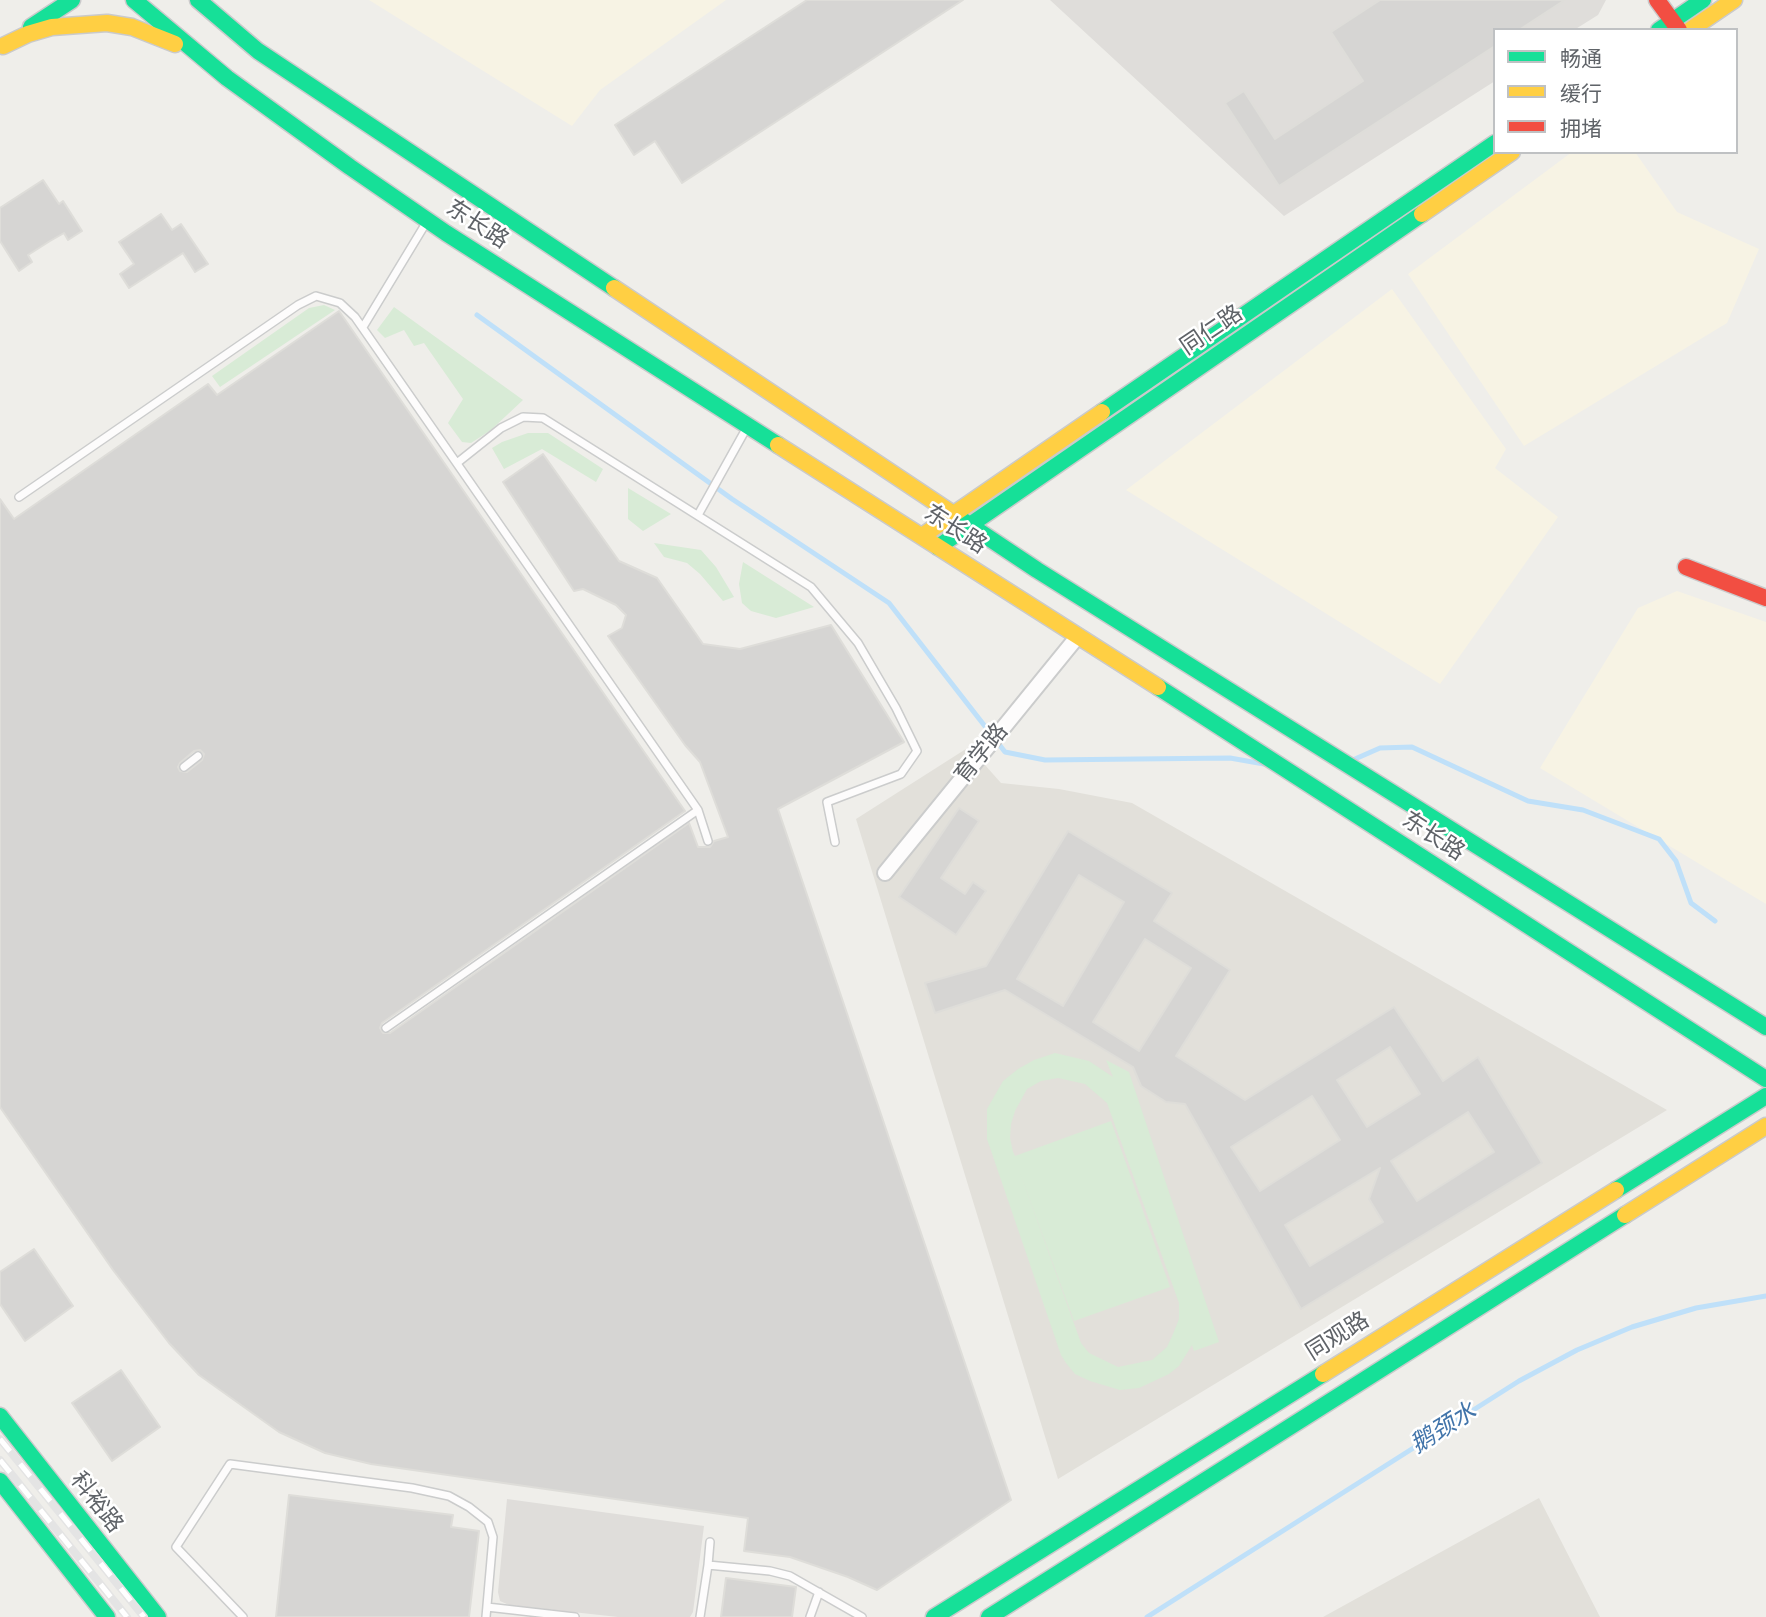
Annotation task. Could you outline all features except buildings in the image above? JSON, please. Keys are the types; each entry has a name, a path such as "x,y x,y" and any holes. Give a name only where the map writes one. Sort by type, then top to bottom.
{"main road":[{"path":"1,47 72,0"},
{"name":"东长路","path":"134,0 203,58 428,221 1766,1079"},
{"name":"东长路","path":"198,0 258,51 1049,578 1766,1027"},
{"path":"223,0 242,37"},
{"path":"1657,0 1670,27"},
{"path":"1670,27 1684,5 1703,0"},
{"path":"1684,5 1694,27 1734,0"},
{"path":"1,47 28,34 52,27 107,23 132,27 162,37 203,58"},
{"name":"同仁路","path":"922,536 1493,144"},
{"name":"同仁路","path":"938,547 1509,154"},
{"path":"1686,568 1766,598"},
{"name":"同观路","path":"934,1617 1766,1096"},
{"path":"989,1617 1766,1126"},
{"name":"科裕路","path":"0,1416 158,1617"},
{"path":"0,1481 107,1617"}],"street":[{"name":"育学路","path":"885,873 1078,636"}],"lane":[{"path":"363,327 428,221"},
{"path":"19,497 298,305 316,296 340,303 363,327 698,810 708,841"},
{"path":"457,463 501,428 523,417 543,418 811,587 858,643 896,708 917,751 901,774 827,802 835,842"},
{"path":"698,516 748,425"},
{"path":"184,767 198,756"},
{"path":"386,1028 698,810"},
{"path":"243,1617 176,1547 230,1464 412,1488 449,1496 469,1507 488,1522 493,1537 486,1617"},
{"path":"700,1617 710,1542"},
{"path":"708,1565 790,1576 862,1617"},
{"path":"810,1617 818,1592"},
{"path":"487,1607 575,1617"}],"shaded area":[{"path":"369,0 726,0 600,90 572,126"},
{"path":"1050,0 1606,0 1598,15 1577,28 1493,28 1493,82 1284,216"},
{"path":"1569,154 1636,154 1677,212 1759,249 1727,323 1524,446 1408,274"},
{"path":"1392,289 1506,449 1495,468 1558,517 1440,684 1126,490"},
{"path":"1677,591 1766,622 1766,904 1540,768 1638,608"},
{"path":"969,747 1001,783 1059,789 1132,803 1667,1110 1058,1479 856,819"},
{"path":"1539,1498 1600,1617 1323,1617"},
{"path":"507,1499 704,1526 693,1612 690,1617 618,1617 509,1605 500,1601 498,1592"}],"green space":[{"path":"324,305 335,310 220,387 212,376 309,308"},
{"path":"394,307 523,400 491,430 471,443 462,442 448,423 463,399 424,343 414,346 404,330 385,338 377,330"},
{"path":"528,433 548,433 603,469 596,482 542,449 504,469 492,448"},
{"path":"628,488 671,514 643,531 628,519"},
{"path":"654,543 701,550 716,567 734,597 723,601 687,563 664,557"},
{"path":"743,562 814,607 776,618 751,611 742,603 739,584"},
{"path":"1055,1053 1089,1061 1113,1077 1106,1060 1129,1072 1219,1342 1194,1351 1192,1345 1179,1366 1169,1374 1139,1388 1120,1390 1090,1381 1075,1374 1061,1355 987,1139 987,1109 1003,1081 1034,1060","holes":["1058,1078 1085,1084 1107,1103 1179,1303 1179,1319 1167,1347 1152,1360 1118,1367 1089,1353 1081,1343 1019,1170 1074,1321 1170,1287 1111,1121 1015,1156 1010,1138 1015,1111 1027,1089 1041,1081"]}],"waterway":[{"path":"477,315 732,499 889,603 1005,752 1045,760 1230,758 1264,764"},
{"path":"1355,759 1380,748 1412,747 1528,801 1583,810 1659,839 1676,861 1691,903 1715,921"},
{"name":"鹅颈水","path":"1147,1617 1519,1381 1577,1350 1632,1327 1696,1308 1766,1296"}],"railway":[{"path":"0,1439 144,1617"},
{"path":"0,1460 127,1617"}],"traffic: fast":[{"path":"31,27 72,0"},
{"path":"134,0 227,78 350,167 446,233 778,445"},
{"path":"198,0 258,51 614,288"},
{"path":"1662,28 1703,0"},
{"path":"1102,412 1493,144"},
{"path":"938,547 1422,214"},
{"path":"950,512 1037,570 1766,1027"},
{"path":"1158,687 1766,1079"},
{"path":"1616,1190 1766,1096"},
{"path":"989,1617 1625,1215"},
{"path":"934,1617 1323,1374"},
{"path":"0,1416 158,1617"},
{"path":"0,1481 107,1617"}],"traffic: slow":[{"path":"1693,28 1734,0"},
{"path":"3,46 28,34 52,27 107,23 132,27 175,44"},
{"path":"1422,214 1509,154"},
{"path":"614,288 950,512"},
{"path":"922,536 1102,412"},
{"path":"778,445 1158,687"},
{"path":"1625,1215 1766,1126"},
{"path":"1323,1374 1616,1190"}],"traffic: jam":[{"path":"1657,0 1678,28"},
{"path":"1686,567 1766,598"}]}
